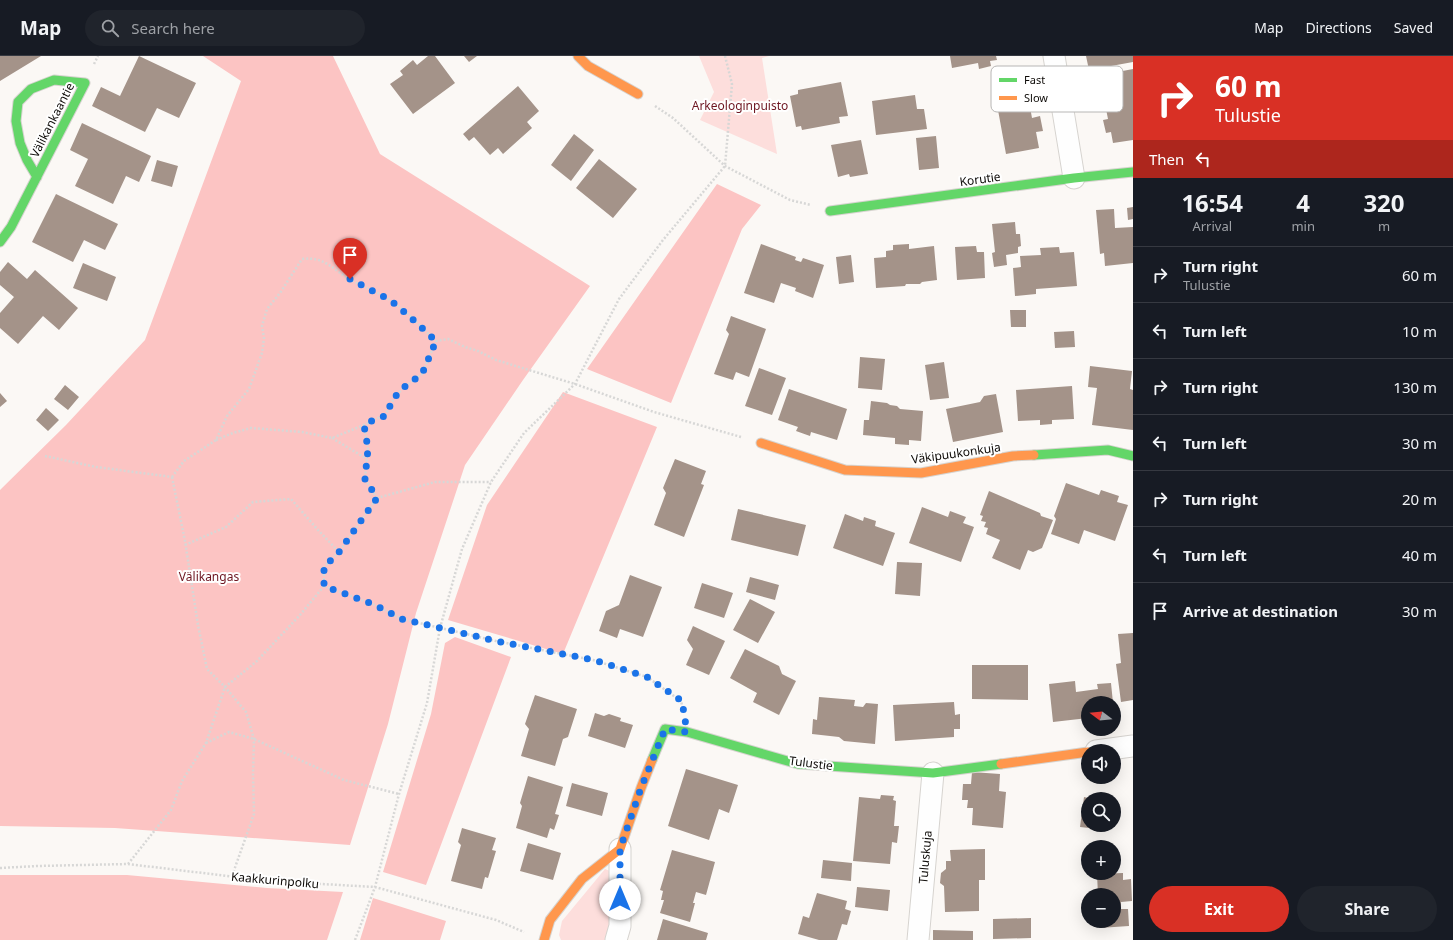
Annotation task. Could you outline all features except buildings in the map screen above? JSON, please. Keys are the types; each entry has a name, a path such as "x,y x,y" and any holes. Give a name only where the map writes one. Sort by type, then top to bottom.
{"street":[{"path":"578,56 588,66 638,94"},
{"path":"1054,56 1056,66"},
{"name":"Välikankaantie","path":"0,242 11,227 85,83 54,80 31,89 18,102 16,121 20,143 36,177"},
{"path":"1063,112 1074,178"},
{"name":"Korutie","path":"830,211 1074,178 1133,172"},
{"name":"Väkipuukonkuja","path":"761,443 845,470 921,473 1012,456 1108,450 1133,456"},
{"name":"Tulustie","path":"616,940 620,926 620,849 641,788 665,729 687,732 798,764 933,773 1081,753"},
{"path":"1121,748 1133,746"},
{"name":"Tuluskuja","path":"918,940 933,773"},
{"path":"543,940 550,920 582,879 620,849"}],"path":[{"path":"355,940 375,887 399,794 427,703 440,628 462,549 491,482 524,433 575,384 619,299 663,240 725,166 732,84 725,56"},
{"path":"638,94 673,118 725,166 790,200 830,211"},
{"path":"216,440 227,416 249,389 262,353 264,338 262,326 267,309 280,293 302,259 313,257 330,264 350,279 390,300 436,341"},
{"path":"436,341 448,339 496,360 575,384 654,412 761,443"},
{"path":"332,438 385,416 394,398 403,388 422,374 436,341"},
{"path":"364,425 368,449 365,479 377,498"},
{"path":"232,876 254,814 254,739 246,712 225,687 207,669 186,545 172,477 184,461 216,440 233,433 252,428 302,432 332,438 367,459"},
{"path":"45,456 96,467 172,477"},
{"path":"128,864 171,810 182,781 206,743 225,687 257,661 324,586 324,567 339,552 377,498 435,482 491,482"},
{"path":"186,545 226,527 253,502 291,500 339,552"},
{"path":"324,586 375,605 402,619 496,641 594,660 647,677 682,701 687,732"},
{"path":"206,743 229,732 254,739 344,780 399,794"},
{"name":"Kaakkurinpolku","path":"0,868 128,864 269,881 375,887 496,920 543,940"}],"green space":[{"name":"Välikangas","path":"203,56 333,56 380,154 590,286 465,465 416,613 388,724 350,845 115,828 0,826 0,490 66,425 145,340 241,81"},
{"name":"Arkeologinpuisto","path":"699,56 769,56 762,58 777,154 700,120 714,92"},
{"path":"717,184 761,205 742,229 671,403 587,369"},
{"path":"563,392 657,427 563,654 448,620 487,505"},
{"path":"455,637 511,657 426,885 383,872 431,714 445,643"},
{"path":"605,869 610,871 610,926 607,940 561,940 559,935 562,921"},
{"path":"0,875 127,875 267,888 343,892 327,940 0,940"},
{"path":"373,898 446,921 440,940 360,940"}],"traffic: fast":[{"path":"0,242 11,227 85,83 54,80 31,89 18,102 16,121 20,143 27,160 37,177"},
{"path":"830,211 1074,178 1133,172"},
{"path":"1034,455 1108,450 1133,456"},
{"path":"652,760 665,729 687,732 798,764 933,773 1001,764"}],"traffic: slow":[{"path":"578,56 588,66 638,94"},
{"path":"761,443 845,470 921,473 1013,456 1034,455"},
{"path":"1001,764 1081,753"},
{"path":"544,940 550,920 582,879 620,849 652,760"}],"route":[{"path":"350,279 390,300 436,341 429,354 422,374 403,388 394,398 385,416 364,425 368,449 365,479 377,498 339,552 324,567 324,586 342,594 375,605 402,619 496,641 594,660 647,677 682,701 687,732 665,729 641,788 620,849 620,899"}]}
